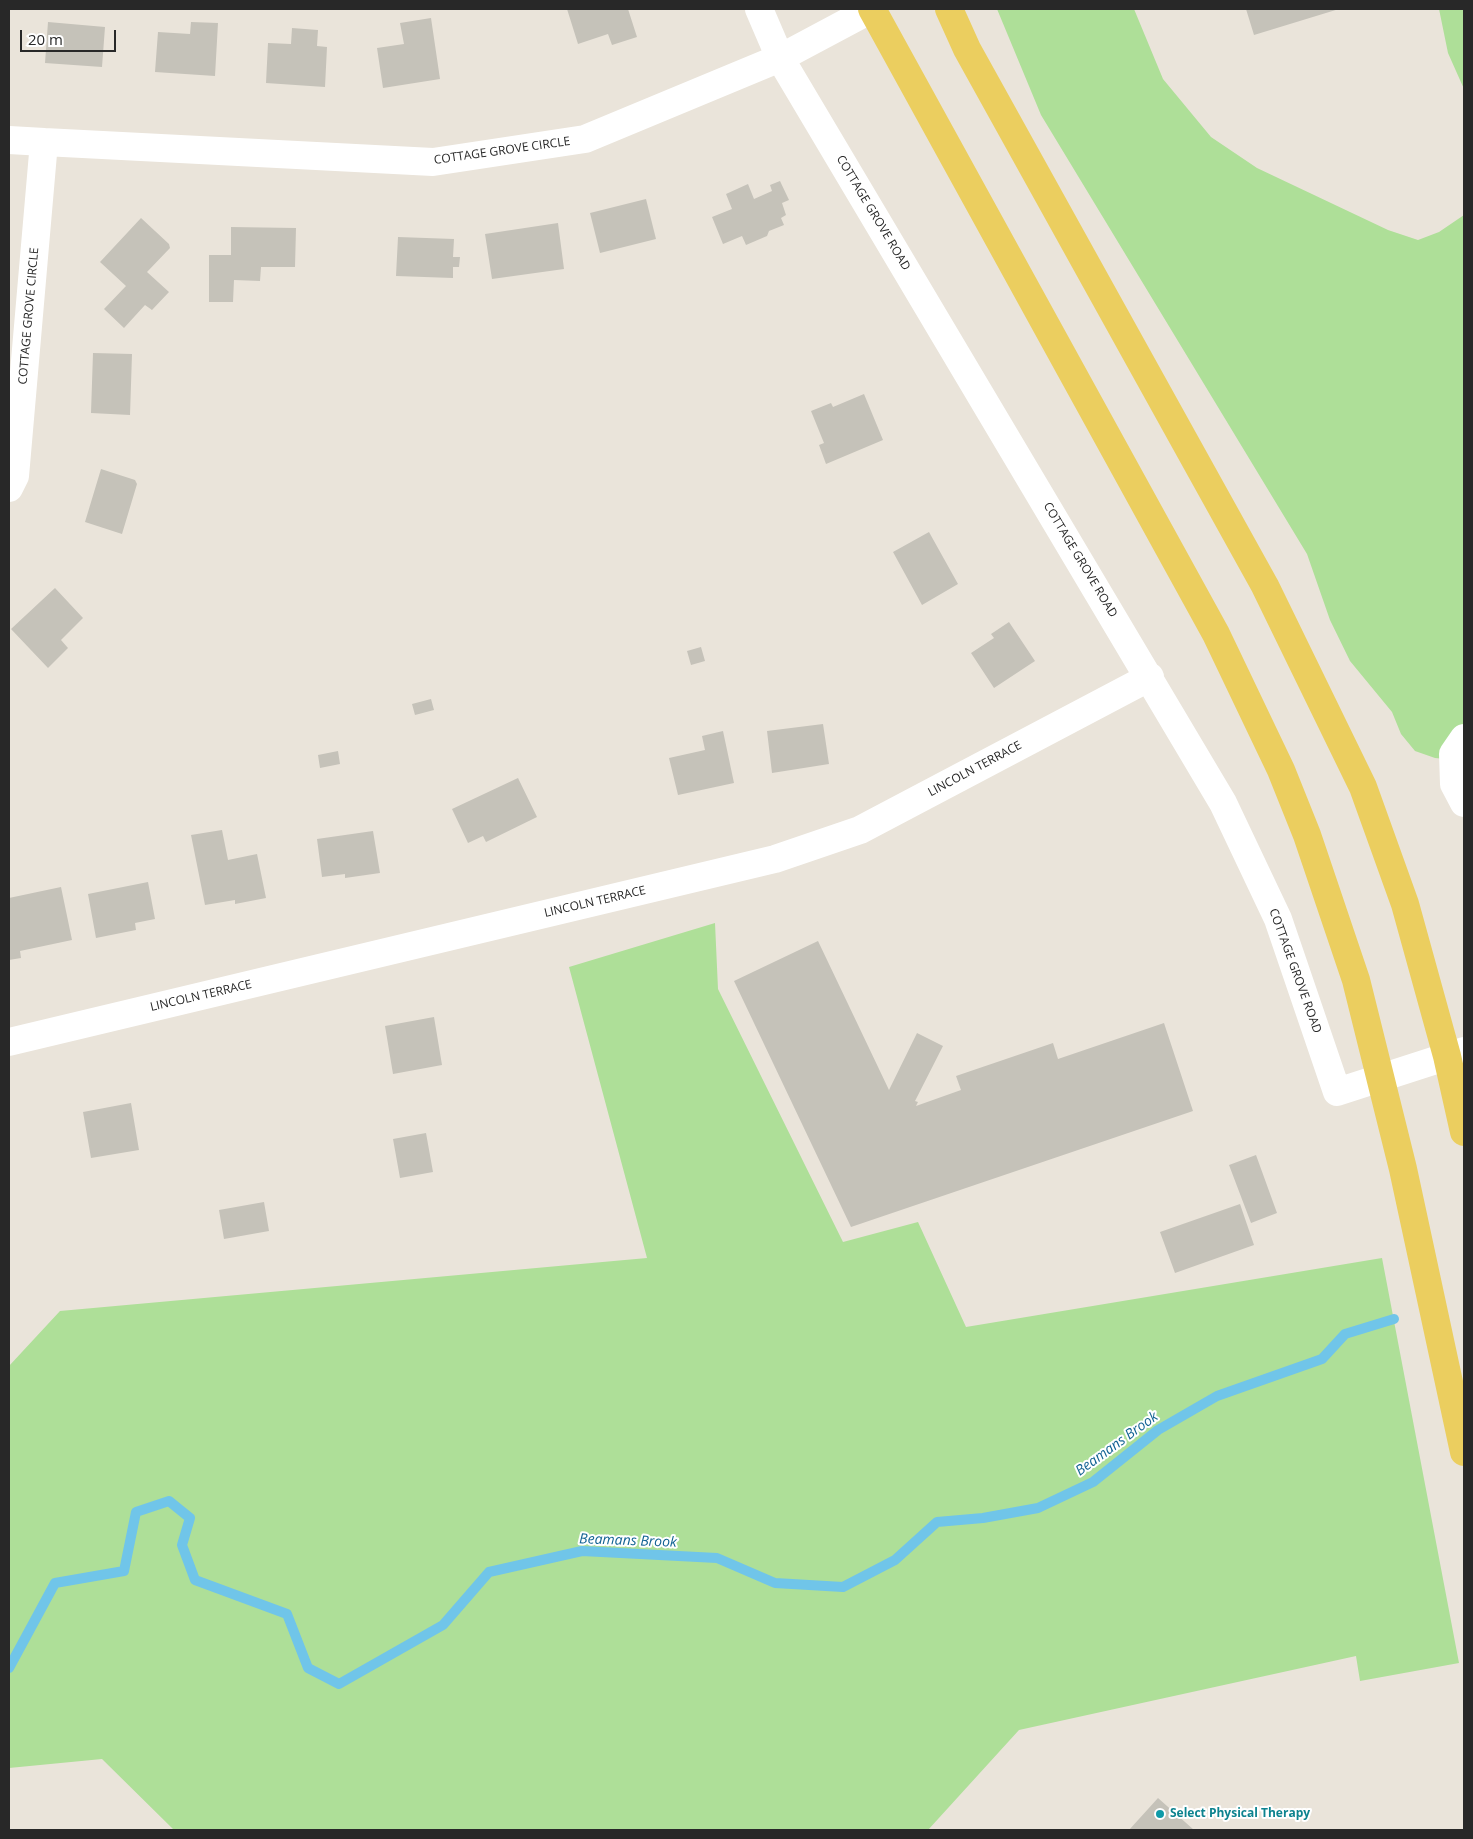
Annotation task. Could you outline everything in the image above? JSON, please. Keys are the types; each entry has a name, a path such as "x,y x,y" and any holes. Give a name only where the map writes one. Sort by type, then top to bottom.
{"main road":[{"path":"872,9 1216,634 1281,770 1307,835 1356,980 1381,1078 1464,1452"},
{"path":"949,9 968,49 1265,586 1363,787 1456,1054 1464,1132"}],"street":[{"name":"COTTAGE GROVE ROAD","path":"759,9 780,58 1224,803 1278,919 1337,1092 1456,1054"},
{"name":"COTTAGE GROVE CIRCLE","path":"9,140 433,162 585,139 780,58 872,9"},
{"name":"COTTAGE GROVE CIRCLE","path":"9,488 15,476 44,142"},
{"name":"LINCOLN TERRACE","path":"9,1042 775,859 860,830 1150,676"},
{"path":"1464,738 1453,754 1454,784 1464,803"}],"green space":[{"path":"997,9 1134,9 1163,79 1211,137 1257,168 1388,230 1418,240 1439,232 1464,215 1464,754 1457,760 1435,758 1415,751 1401,734 1392,712 1350,661 1330,620 1307,554 1041,115"},
{"path":"1439,9 1464,9 1464,89 1448,53"},
{"path":"715,923 718,989 843,1242 918,1222 966,1327 1382,1258 1459,1663 1360,1681 1356,1656 1019,1730 928,1830 174,1830 102,1759 9,1768 9,1366 60,1311 647,1258 569,967"}],"building":[{"path":"567,9 628,9 637,37 612,45 608,34 578,44"},
{"path":"1246,9 1339,9 1254,35"},
{"path":"431,18 440,79 383,88 377,48 404,44 400,23"},
{"path":"48,22 105,27 102,67 45,63"},
{"path":"191,22 218,23 215,76 155,72 158,32 190,34"},
{"path":"292,28 318,30 317,46 327,47 325,87 266,83 268,43 291,44"},
{"path":"780,181 789,200 782,203 786,215 781,218 784,225 769,231 767,236 746,245 742,236 723,244 712,217 732,209 726,194 748,184 754,199 772,191 770,185"},
{"path":"646,199 656,239 600,253 590,213"},
{"path":"141,218 169,244 170,248 147,272 169,292 152,310 145,305 124,328 104,309 126,286 100,262"},
{"path":"558,223 564,269 492,279 485,234"},
{"path":"231,227 296,228 295,267 261,267 260,281 234,280 233,302 209,302 209,255 231,255"},
{"path":"398,237 454,239 453,257 460,257 459,267 453,267 453,278 396,276"},
{"path":"93,353 132,354 130,415 91,413"},
{"path":"864,394 883,440 826,464 819,445 824,443 811,411 831,403 833,407"},
{"path":"101,469 135,480 137,484 122,534 85,522"},
{"path":"929,532 958,584 922,605 893,552"},
{"path":"55,588 83,618 61,640 68,648 48,668 11,629"},
{"path":"1009,622 1035,661 994,688 971,653 994,638 991,634"},
{"path":"701,647 705,661 691,665 687,651"},
{"path":"431,699 434,710 415,715 412,704"},
{"path":"823,724 829,764 772,773 767,731"},
{"path":"723,731 734,783 678,795 669,758 705,750 702,736"},
{"path":"338,751 340,764 320,768 318,755"},
{"path":"518,778 537,817 486,842 483,836 468,843 452,809"},
{"path":"222,830 228,860 257,854 266,898 235,904 235,900 205,905 191,835"},
{"path":"373,831 380,873 345,878 345,874 322,877 317,839"},
{"path":"148,882 155,919 135,923 136,930 96,938 88,894"},
{"path":"61,887 72,940 20,951 21,958 9,960 9,898"},
{"path":"818,941 889,1090 917,1033 943,1046 915,1101 918,1102 916,1106 961,1090 956,1076 1053,1043 1058,1059 1164,1023 1193,1111 851,1227 734,981"},
{"path":"434,1017 442,1065 393,1074 385,1026"},
{"path":"131,1103 139,1150 91,1158 83,1112"},
{"path":"426,1133 433,1172 400,1178 393,1139"},
{"path":"1256,1155 1277,1213 1251,1223 1229,1165"},
{"path":"264,1202 269,1231 224,1239 219,1210"},
{"path":"1240,1204 1254,1245 1175,1273 1160,1232"},
{"name":"Select Physical Therapy","path":"1158,1798 1194,1830 1129,1830"}],"waterway":[{"name":"Beamans Brook","path":"9,1668 55,1583 124,1571 136,1512 169,1501 190,1518 182,1545 195,1580 287,1614 308,1668 339,1684 443,1625 489,1572 582,1551 717,1558 775,1583 843,1587 895,1560 937,1522 983,1518 1038,1508 1093,1482 1158,1430 1217,1396 1322,1359 1345,1334 1394,1319"}],"place":[{"name":"Select Physical Therapy","path":"1160,1814"}]}
